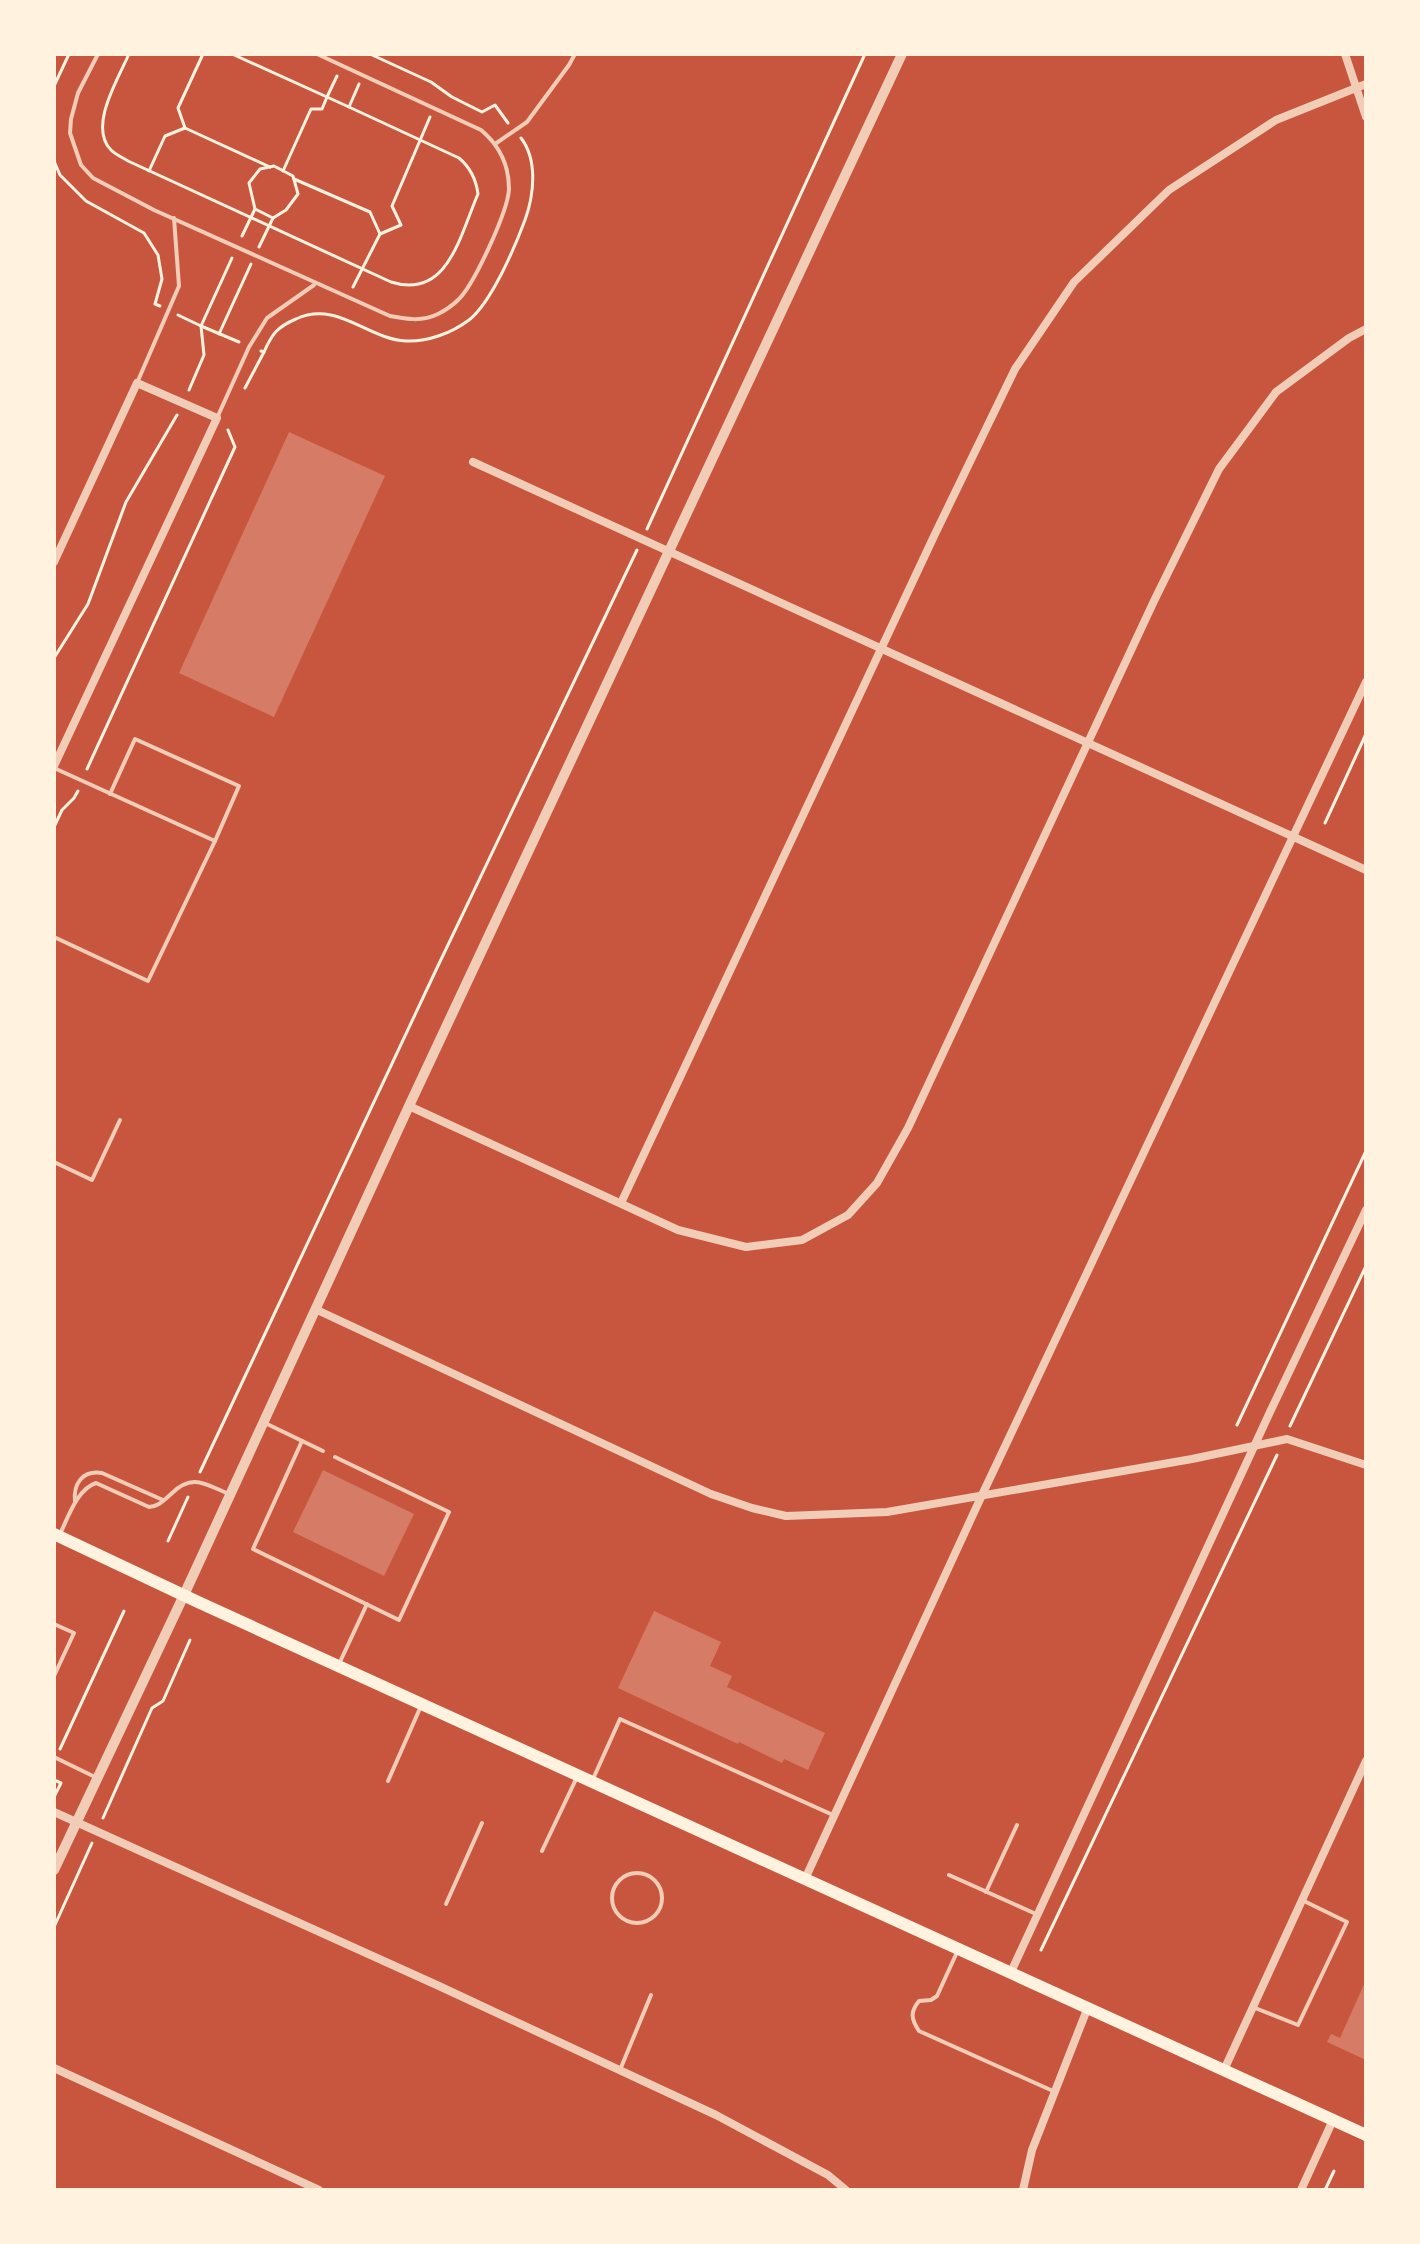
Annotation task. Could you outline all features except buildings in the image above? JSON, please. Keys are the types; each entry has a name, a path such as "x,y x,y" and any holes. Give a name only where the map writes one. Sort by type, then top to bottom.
{"main road":[{"path":"56,1535 1366,2135"}],"street":[{"path":"54,1870 902,54"},
{"path":"1345,54 1366,117"},
{"path":"621,1203 1015,369 1074,282 1169,190 1276,120 1366,84"},
{"path":"409,1106 678,1230 746,1247 802,1240 848,1215 877,1183 908,1128 1087,743 1219,469 1276,392 1366,329"},
{"path":"54,562 137,383 217,418 54,767"},
{"path":"473,462 1366,870"},
{"path":"805,1879 982,1495 1366,682"},
{"path":"1011,1972 1366,1210"},
{"path":"315,1309 711,1494 786,1516 887,1512 1284,1440 1366,1465"},
{"path":"1224,2070 1366,1761"},
{"path":"54,1812 730,2122 828,2175 846,2190"},
{"path":"1023,2190 1032,2150 1088,2007"},
{"path":"54,2068 319,2190"},
{"path":"1301,2190 1333,2120"}],"lane":[{"path":"98,54 78,93 70,133 81,165 93,178 390,316 419,320 438,314 458,300 472,281 500,221 509,187 505,163 495,144 481,130 317,54"},
{"path":"495,144 527,122 575,54"},
{"path":"137,383 179,286 174,218"},
{"path":"217,418 249,347 267,318 316,284"},
{"path":"54,937 148,981 239,786 135,739 110,794"},
{"path":"54,767 215,841"},
{"path":"54,1162 92,1180 120,1120"},
{"path":"263,1422 323,1451"},
{"path":"302,1441 253,1549 399,1620 449,1512 335,1457"},
{"path":"75,1504 76,1487 82,1477 92,1471 164,1500"},
{"path":"56,1535 88,1485 96,1483 149,1507 158,1506 181,1483 196,1481 230,1495"},
{"path":"338,1666 367,1604"},
{"path":"54,1624 74,1633 54,1676"},
{"path":"388,1781 422,1704"},
{"path":"592,1782 620,1719 834,1816"},
{"path":"55,1758 98,1778"},
{"path":"542,1851 578,1775"},
{"path":"446,1904 482,1823"},
{"path":"986,1892 1017,1825"},
{"path":"633,1873 642,1873 661,1888 662,1904 653,1918 646,1922 637,1923 622,1918 616,1912 612,1896 619,1881 633,1873"},
{"path":"949,1875 1038,1915"},
{"path":"1253,2007 1298,2025 1347,1922 1302,1900"},
{"path":"959,1948 937,1996 919,2001 912,2013 912,2021 919,2031 1055,2092"},
{"path":"620,2070 651,1995"}],"path":[{"path":"54,86 69,54"},
{"path":"129,54 103,114 102,126 109,148 128,161 391,282 407,287 423,285 444,269 478,194 468,165 421,140 232,54"},
{"path":"203,54 178,108 185,128 270,167"},
{"path":"245,389 271,335 301,316 339,316 380,335 404,341 434,337 454,329 469,320 488,298 522,227 532,198 533,180 527,146 495,105 482,112 431,82 372,54 349,107"},
{"path":"168,1541 642,539 865,54"},
{"path":"283,171 311,109 322,109 337,75 359,84"},
{"path":"348,298 380,234 401,225 392,206 442,90"},
{"path":"149,171 165,136 185,128"},
{"path":"294,179 370,212 380,234"},
{"path":"255,209 273,218"},
{"path":"201,326 264,352"},
{"path":"54,827 62,810 74,798 235,447 225,426"},
{"path":"1325,823 1366,734"},
{"path":"1237,1425 1366,1151"},
{"path":"1041,1950 1366,1266"},
{"path":"55,1758 124,1611"},
{"path":"54,1927 152,1708 163,1701 190,1640"},
{"path":"54,1780 61,1783 54,1797"},
{"path":"1325,2190 1334,2171"}]}
